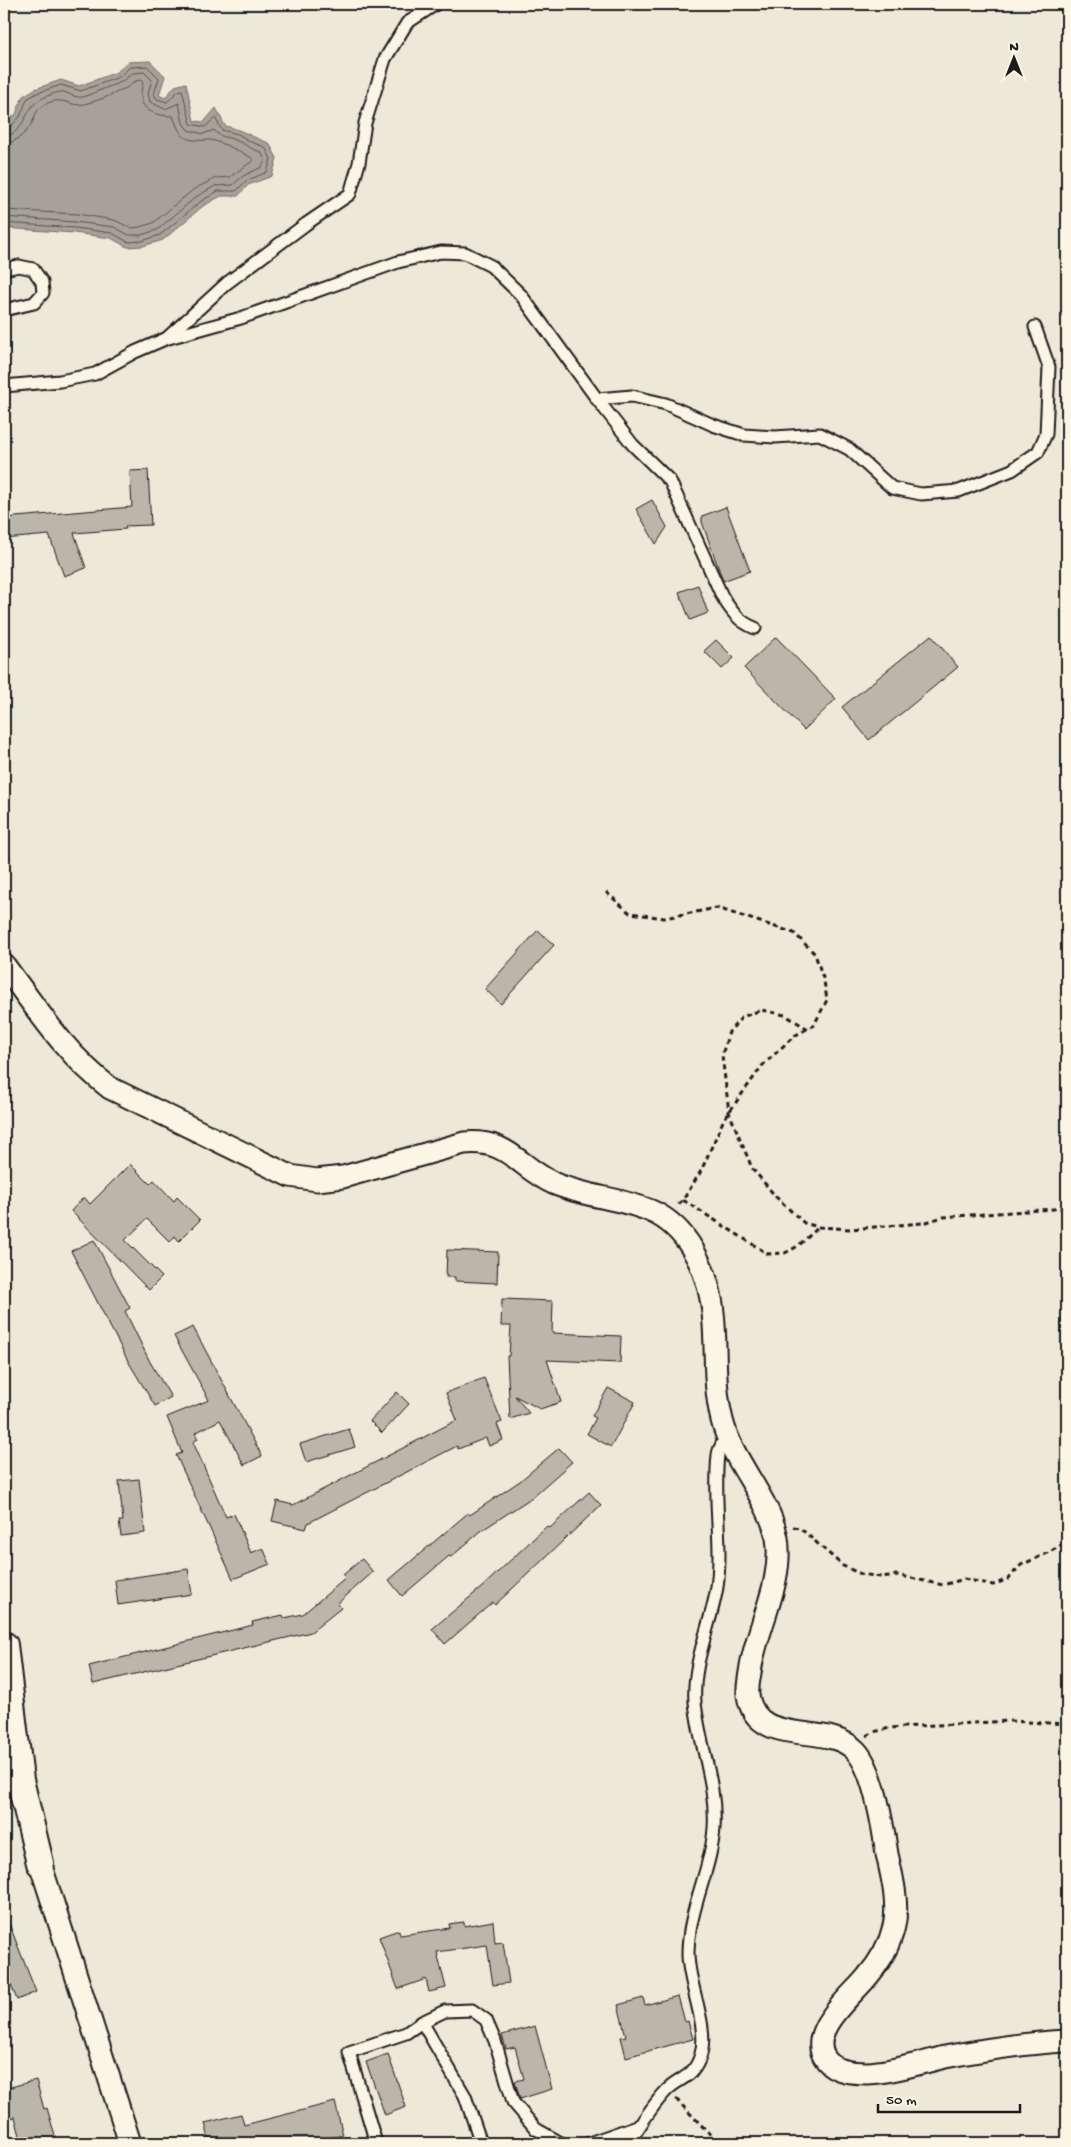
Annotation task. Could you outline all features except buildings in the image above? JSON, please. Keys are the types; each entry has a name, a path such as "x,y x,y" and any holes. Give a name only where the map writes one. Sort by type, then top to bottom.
{"street":[{"path":"4,965 64,1046 92,1074 110,1088 290,1176 317,1180 342,1177 464,1143 480,1142 499,1146 554,1184 649,1210 663,1217 686,1239 702,1265 710,1288 714,1318 717,1389 721,1418 726,1435 730,1446 766,1508 777,1538 776,1570 771,1595 754,1648 748,1695 754,1711 763,1721 778,1730 824,1735 840,1740 854,1748 867,1765 887,1853 895,1902 895,1924 885,1950 869,1975 822,2030 820,2040 821,2052 828,2063 840,2071 871,2073 1019,2043 1067,2041"},
{"path":"4,1645 20,1780 40,1863 130,2143"}],"lane":[{"path":"165,340 227,283 350,194 359,163 365,123 384,59 407,22 436,4"},
{"path":"4,386 60,381 95,374 135,352 165,340 242,318 398,262 441,252 465,253 491,266 521,295 633,445 670,482 722,596 732,613 747,625 755,628"},
{"path":"4,269 19,266 33,269 42,282 43,293 34,303 4,310"},
{"path":"597,399 632,396 666,404 713,425 744,435 776,437 820,434 849,449 892,488 922,494 958,491 1012,470 1038,452 1046,434 1050,367 1035,327"},
{"path":"629,2143 640,2124 667,2089 690,2076 701,2054 702,2035 699,2012 688,1955 690,1930 698,1893 709,1859 714,1829 714,1815 711,1786 699,1732 695,1700 698,1668 717,1589 719,1565 718,1454 726,1435"},
{"path":"376,2143 349,2052 406,2033 422,2022 445,2011 472,2010 486,2020 495,2041 513,2102 536,2129 561,2143"},
{"path":"422,2022 465,2096 480,2143"},
{"path":"589,2143 640,2124"}],"path":[{"path":"606,892 630,914 664,918 717,908 794,933 816,954 824,981 827,1000 814,1025 794,1036 762,1066 724,1118 701,1171 683,1200 663,1217"},
{"path":"808,1028 785,1015 761,1010 742,1017 729,1032 722,1055 729,1112 752,1168 776,1196 804,1222 819,1227 850,1229 924,1224 943,1218 1067,1208"},
{"path":"683,1200 768,1254 785,1253 798,1246 819,1227"},
{"path":"770,1522 800,1528 843,1566 861,1574 897,1575 943,1585 964,1579 993,1585 1008,1579 1021,1565 1067,1542"},
{"path":"854,1748 873,1732 890,1728 1009,1721 1067,1724"},
{"path":"667,2089 708,2132 723,2143"}],"water":[{"path":"150,61 165,76 159,95 165,98 175,86 186,83 194,121 204,122 216,108 225,126 269,143 277,158 272,176 248,185 238,196 221,196 203,206 163,240 143,246 127,247 111,238 74,233 4,228 4,130 7,121 16,114 23,96 35,89 61,80 79,86 117,72 128,62"}]}
